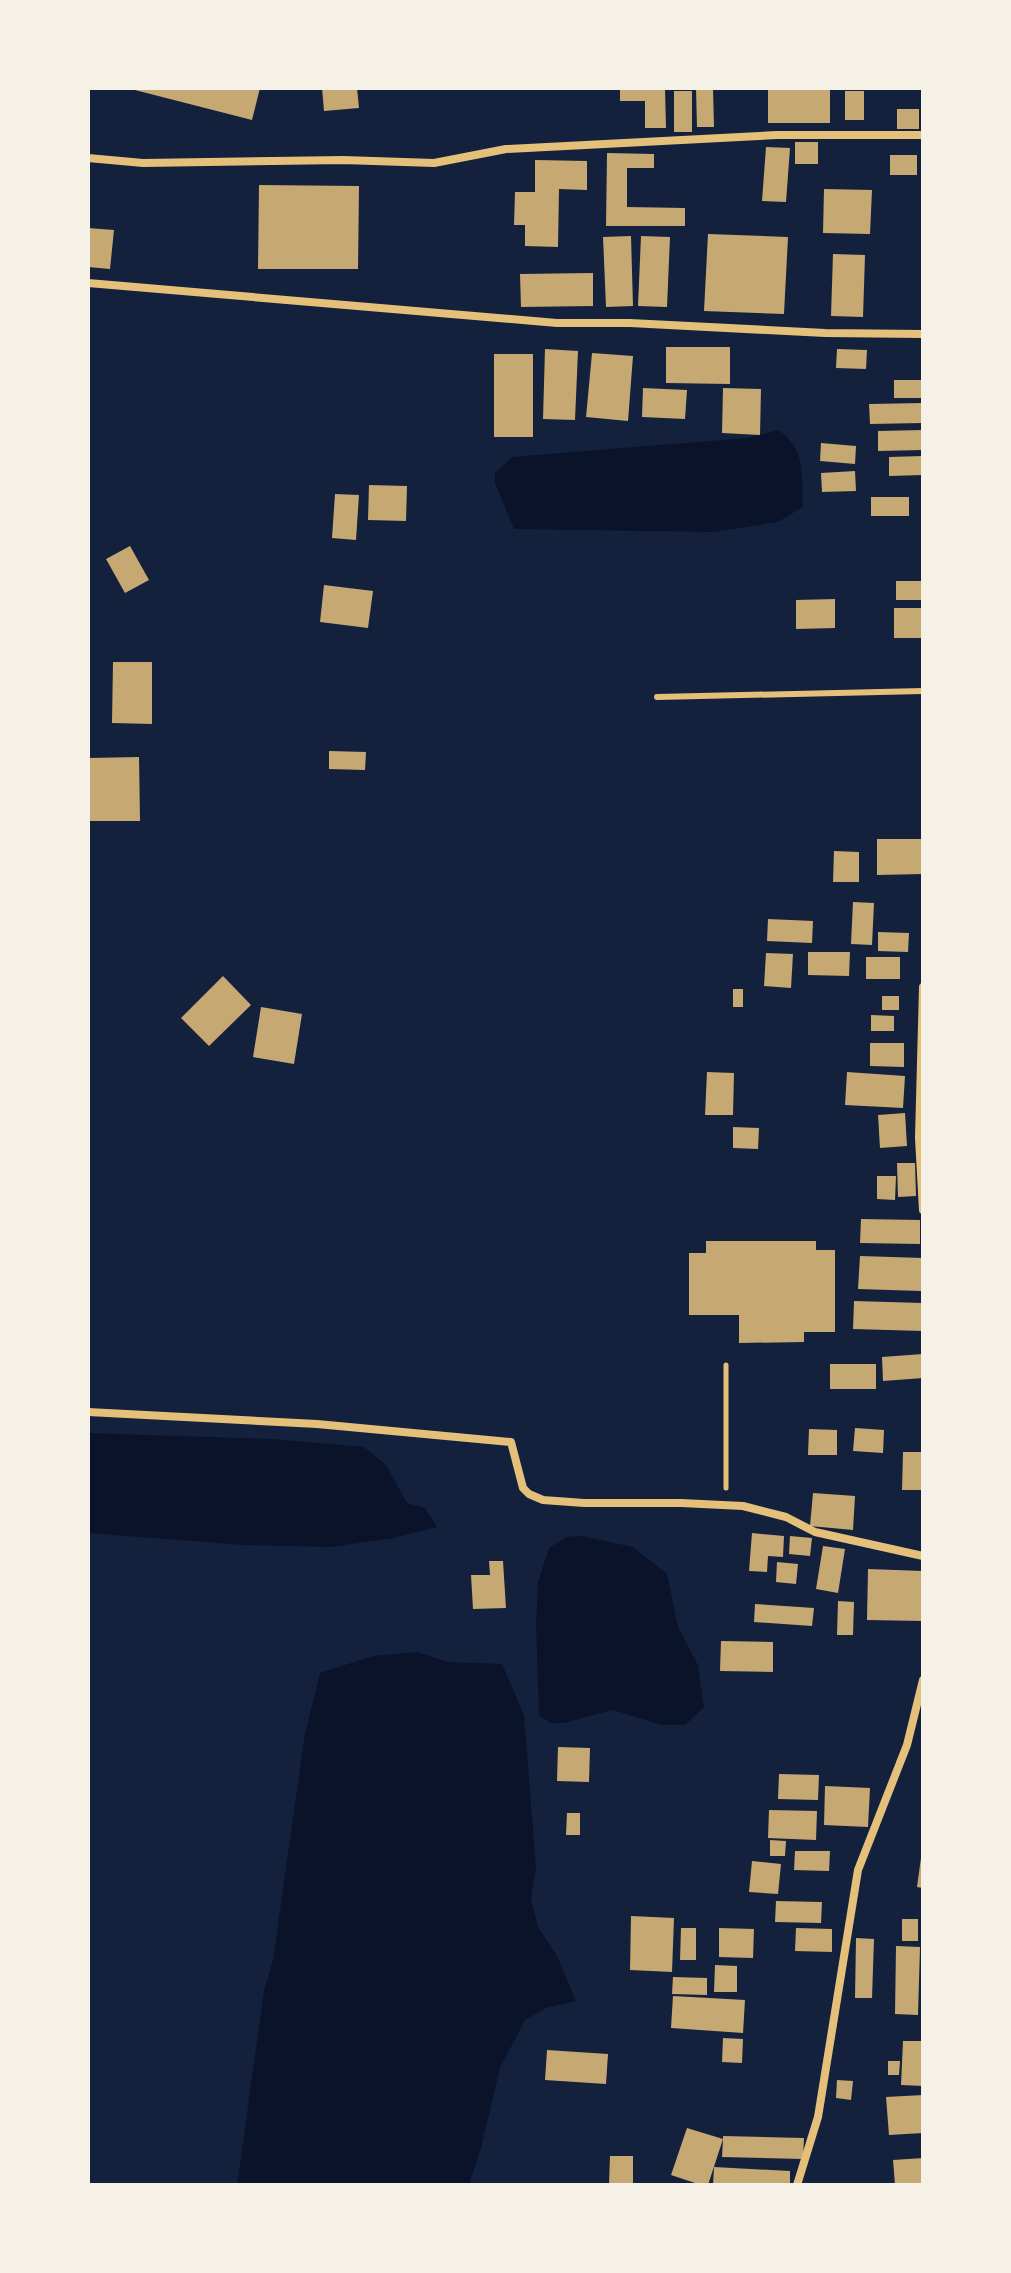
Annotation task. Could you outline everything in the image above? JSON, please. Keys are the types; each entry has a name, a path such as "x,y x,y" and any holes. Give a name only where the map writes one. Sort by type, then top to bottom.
{"street":[{"path":"88,158 143,163 343,160 434,163 506,149 777,135 923,135"},
{"path":"88,283 557,323 923,334"},
{"path":"923,987 923,1210"},
{"path":"88,1412 317,1424 511,1442 523,1488 543,1500 743,1506 786,1517 815,1532 923,1556"},
{"path":"797,2185 818,2117 858,1870 907,1745 923,1680"}],"lane":[{"path":"657,697 923,691"}],"path":[{"path":"725,1505 726,1365"}],"water":[{"path":"779,430 794,446 801,464 803,507 778,522 714,532 514,529 495,483 495,473 512,457 747,438"},
{"path":"88,1433 273,1439 364,1447 386,1465 407,1503 425,1508 437,1527 393,1538 331,1547 244,1545 88,1533"},
{"path":"582,1536 633,1547 667,1574 678,1627 698,1665 704,1707 685,1725 661,1725 613,1710 564,1723 550,1723 539,1715 538,1582 549,1548 566,1537"},
{"path":"417,1652 448,1662 502,1664 524,1715 536,1868 531,1899 538,1927 557,1956 576,2001 546,2008 525,2020 500,2068 469,2185 237,2185 305,1733 320,1673 373,1656"}],"building":[{"path":"127,88 260,88 252,120"},
{"path":"322,88 357,88 359,108 324,111"},
{"path":"620,88 665,88 666,128 645,128 645,101 620,101"},
{"path":"696,88 713,88 714,127 697,127"},
{"path":"768,88 830,88 830,123 768,123"},
{"path":"674,91 692,91 692,132 674,132"},
{"path":"845,91 864,91 864,120 845,120"},
{"path":"897,109 919,109 919,129 897,129"},
{"path":"795,142 818,142 818,164 795,164"},
{"path":"766,147 790,148 786,202 762,201"},
{"path":"607,153 654,154 654,168 627,168 627,207 685,208 685,226 606,226"},
{"path":"890,155 917,155 917,175 890,175"},
{"path":"535,160 587,161 587,190 559,189 558,247 525,246 525,225 514,225 515,192 535,192"},
{"path":"259,185 359,186 358,269 258,269"},
{"path":"824,189 872,190 870,234 823,233"},
{"path":"88,228 114,230 110,269 88,267"},
{"path":"708,234 788,237 784,314 704,311"},
{"path":"631,236 633,306 606,307 603,237"},
{"path":"641,236 670,237 667,307 638,306"},
{"path":"833,254 865,255 863,317 831,316"},
{"path":"593,273 593,306 521,307 520,274"},
{"path":"666,347 730,347 730,384 666,383"},
{"path":"545,349 578,351 575,420 543,419"},
{"path":"837,349 867,350 866,369 836,368"},
{"path":"592,353 633,356 628,421 586,417"},
{"path":"494,354 533,354 533,437 494,437"},
{"path":"894,380 923,380 923,398 894,398"},
{"path":"643,388 687,390 685,419 642,417"},
{"path":"723,388 761,389 760,435 722,433"},
{"path":"923,403 923,423 870,424 869,404"},
{"path":"923,430 923,450 878,451 878,431"},
{"path":"821,443 856,446 855,464 820,461"},
{"path":"923,456 923,475 889,476 889,457"},
{"path":"855,471 856,491 822,492 821,473"},
{"path":"369,485 407,486 406,521 368,520"},
{"path":"335,494 359,495 356,540 332,538"},
{"path":"871,497 909,497 909,516 871,516"},
{"path":"130,546 149,580 125,593 106,559"},
{"path":"896,581 923,581 923,600 896,600"},
{"path":"324,585 373,591 368,628 320,622"},
{"path":"835,599 835,628 796,629 796,600"},
{"path":"894,608 923,608 923,638 894,638"},
{"path":"113,662 152,662 152,724 112,723"},
{"path":"329,751 366,752 365,770 329,769"},
{"path":"139,757 140,821 88,821 88,758"},
{"path":"877,839 923,839 923,874 877,875"},
{"path":"834,851 859,852 859,882 833,882"},
{"path":"853,902 874,903 872,945 851,944"},
{"path":"768,919 813,921 812,943 767,941"},
{"path":"878,932 909,933 908,952 878,951"},
{"path":"808,952 850,952 849,976 808,975"},
{"path":"766,953 793,954 791,988 764,986"},
{"path":"866,957 900,957 900,979 866,979"},
{"path":"223,976 251,1005 209,1046 181,1018"},
{"path":"733,989 743,989 743,1007 733,1007"},
{"path":"882,996 899,996 899,1010 882,1010"},
{"path":"261,1007 302,1014 294,1064 253,1057"},
{"path":"871,1015 894,1016 894,1031 871,1031"},
{"path":"870,1043 904,1043 904,1067 870,1066"},
{"path":"707,1072 734,1073 733,1115 705,1115"},
{"path":"847,1072 905,1076 903,1108 845,1105"},
{"path":"905,1113 907,1146 880,1148 878,1115"},
{"path":"733,1127 759,1128 758,1149 733,1148"},
{"path":"897,1163 915,1163 916,1196 898,1197"},
{"path":"877,1176 896,1176 895,1200 877,1199"},
{"path":"861,1219 920,1220 920,1244 860,1243"},
{"path":"706,1241 816,1241 816,1250 835,1250 835,1332 804,1332 804,1342 739,1343 739,1315 689,1315 689,1253 706,1253"},
{"path":"860,1256 923,1258 921,1291 858,1289"},
{"path":"854,1301 923,1303 923,1331 853,1329"},
{"path":"923,1354 923,1378 883,1381 882,1357"},
{"path":"830,1364 876,1364 876,1389 830,1389"},
{"path":"855,1428 884,1430 883,1453 853,1451"},
{"path":"809,1429 837,1430 837,1455 808,1455"},
{"path":"903,1452 923,1452 923,1490 902,1490"},
{"path":"813,1493 855,1496 853,1530 810,1526"},
{"path":"752,1533 784,1536 783,1557 768,1556 767,1572 749,1571"},
{"path":"790,1536 812,1538 810,1556 789,1554"},
{"path":"823,1546 845,1549 838,1593 816,1589"},
{"path":"489,1561 503,1561 506,1608 473,1609 471,1575 490,1575"},
{"path":"777,1562 798,1564 796,1584 776,1582"},
{"path":"868,1569 923,1571 923,1621 867,1620"},
{"path":"838,1601 854,1602 853,1635 837,1635"},
{"path":"755,1604 814,1608 812,1626 754,1622"},
{"path":"721,1641 773,1642 773,1672 720,1671"},
{"path":"558,1747 590,1748 589,1782 557,1781"},
{"path":"779,1774 819,1775 818,1800 778,1799"},
{"path":"825,1786 870,1788 868,1827 824,1825"},
{"path":"769,1810 817,1811 816,1840 768,1838"},
{"path":"567,1813 580,1813 580,1835 566,1835"},
{"path":"770,1840 786,1841 785,1856 770,1856"},
{"path":"795,1851 830,1851 829,1871 794,1870"},
{"path":"923,1858 923,1888 917,1887"},
{"path":"752,1861 781,1864 778,1894 749,1892"},
{"path":"776,1901 822,1902 821,1923 775,1922"},
{"path":"631,1916 674,1918 672,1972 630,1970"},
{"path":"902,1919 918,1919 918,1941 902,1941"},
{"path":"681,1928 696,1928 696,1960 680,1960"},
{"path":"719,1928 754,1929 753,1958 719,1957"},
{"path":"796,1928 832,1929 832,1952 795,1951"},
{"path":"856,1938 874,1939 872,1998 855,1998"},
{"path":"896,1946 920,1947 918,2015 895,2014"},
{"path":"715,1965 737,1966 737,1992 714,1992"},
{"path":"673,1977 707,1978 707,1995 672,1994"},
{"path":"673,1996 745,2000 743,2033 671,2028"},
{"path":"723,2038 743,2039 742,2063 722,2062"},
{"path":"903,2041 923,2041 923,2086 901,2085"},
{"path":"547,2050 608,2054 606,2084 545,2080"},
{"path":"888,2061 900,2061 899,2075 888,2075"},
{"path":"837,2080 853,2081 851,2100 836,2098"},
{"path":"923,2095 923,2133 889,2135 886,2097"},
{"path":"687,2128 723,2139 708,2185 671,2175"},
{"path":"723,2136 804,2138 803,2159 722,2157"},
{"path":"610,2156 633,2156 633,2185 609,2185"},
{"path":"923,2158 923,2185 895,2185 893,2160"},
{"path":"714,2167 790,2171 790,2185 713,2185"}]}
